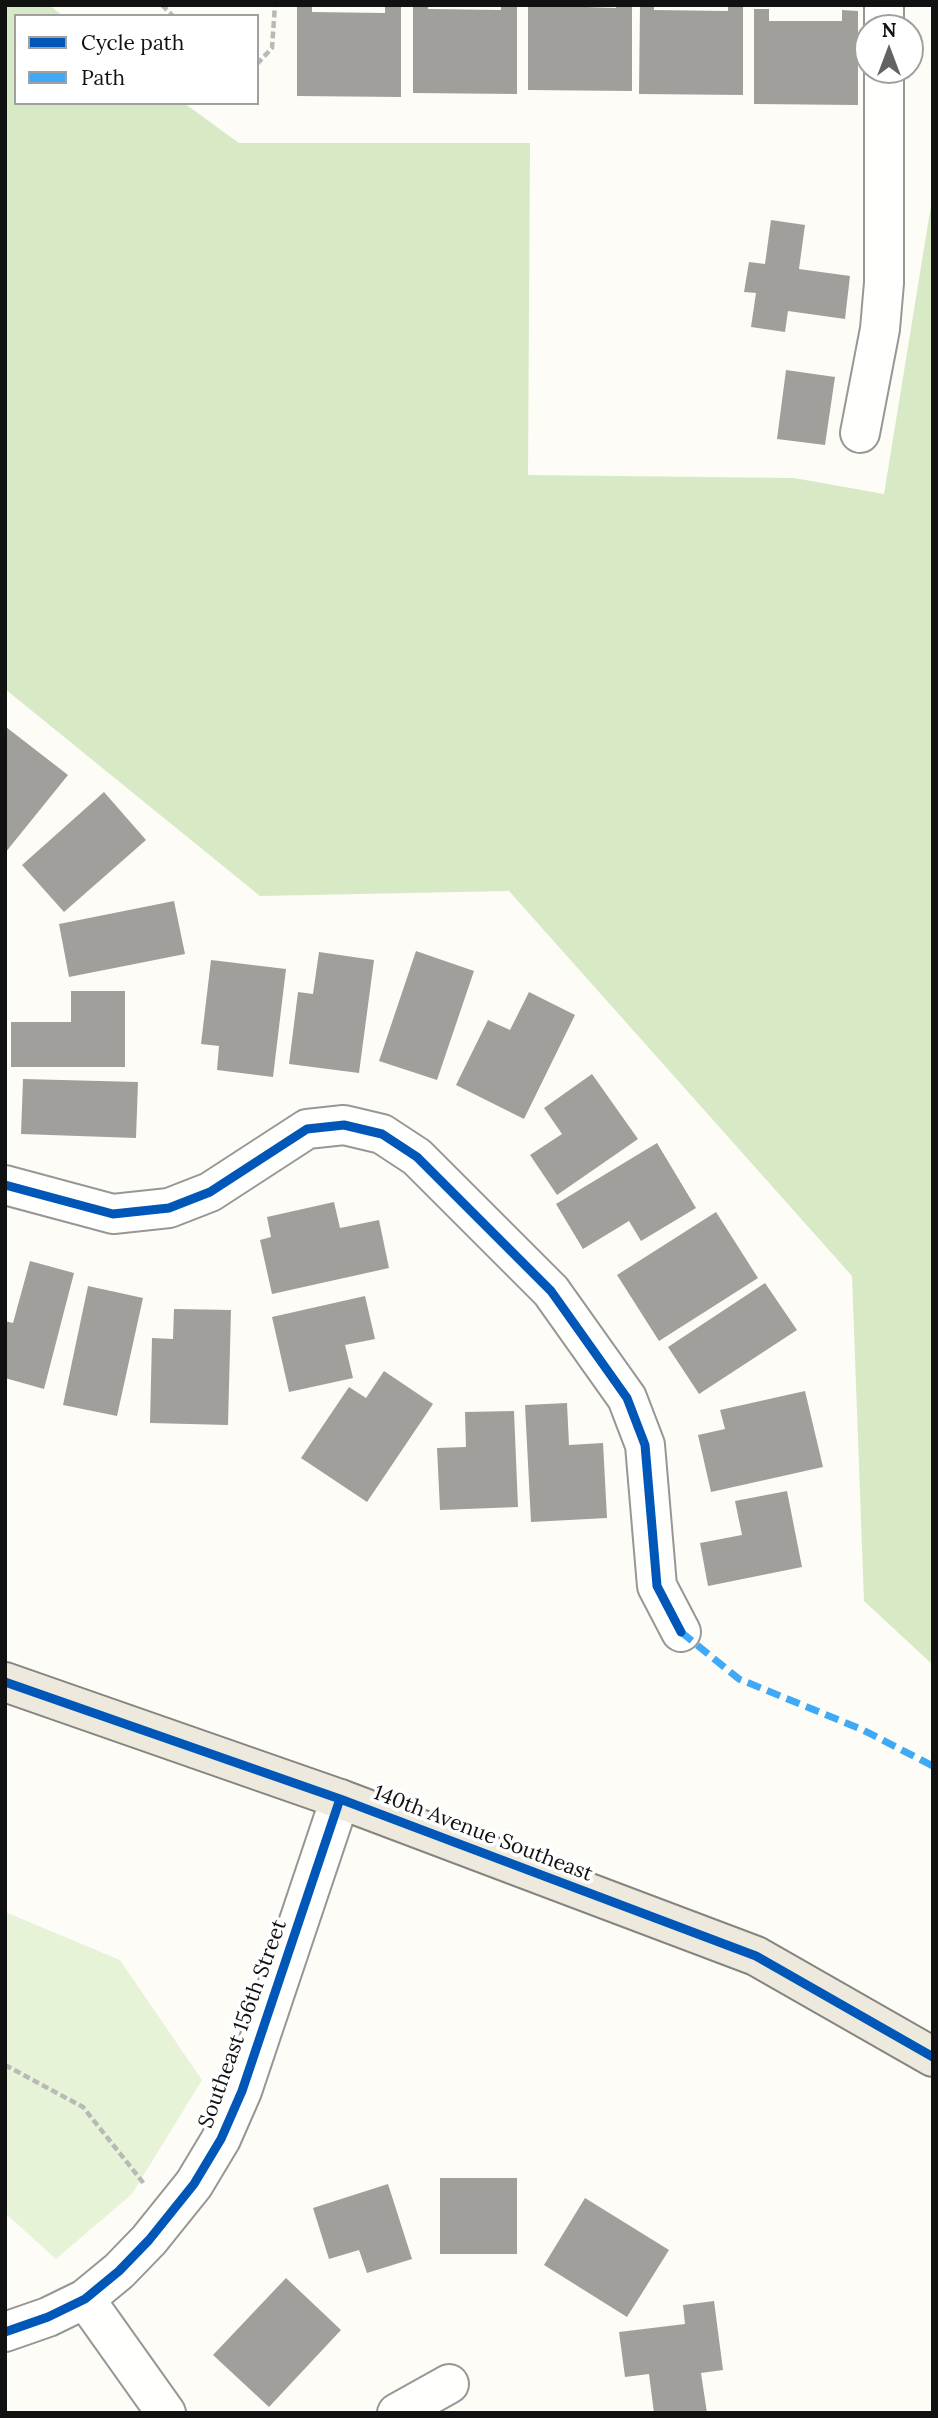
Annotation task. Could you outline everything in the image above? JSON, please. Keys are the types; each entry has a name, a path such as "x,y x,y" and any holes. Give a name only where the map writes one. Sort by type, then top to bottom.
{"main road":[{"name":"140th Avenue Southeast","path":"5,1682 340,1799 756,1956 933,2057"}],"street":[{"path":"860,433 880,329 884,283 884,84"},
{"path":"5,1185 113,1214 169,1208 210,1192 307,1129 344,1125 382,1134 417,1157 551,1291 627,1398 645,1445 657,1586 681,1632"},
{"name":"Southeast 156th Street","path":"5,2332 48,2317 85,2299 119,2272 194,2184 221,2139 242,2091 340,1799"},
{"path":"85,2299 166,2413"},
{"path":"397,2413 449,2384"}],"path":[{"path":"259,62 272,48 275,5"},
{"path":"5,2065 83,2107 169,2216"}],"green space":[{"path":"5,5 49,5 60,14 14,14 14,105 187,105 239,143 530,143 528,475 794,478 884,494 933,193 933,1665 864,1601 852,1276 509,891 260,896 5,689"},
{"path":"5,1912 120,1960 202,2080 132,2194 56,2259 5,2213"}],"building":[{"path":"297,5 312,5 312,12 385,13 385,5 401,5 401,97 297,96"},
{"path":"413,5 428,5 428,9 501,10 501,5 517,5 517,94 413,93"},
{"path":"528,5 616,8 616,5 632,5 632,91 528,90"},
{"path":"640,5 654,5 654,10 728,11 728,5 743,5 743,95 639,94"},
{"path":"754,9 769,9 769,21 842,21 842,10 858,11 858,14 854,14 854,84 858,84 858,105 754,104"},
{"path":"771,220 805,225 799,269 850,276 845,319 788,311 785,332 751,327 756,293 744,292 749,262 765,264"},
{"path":"786,370 835,377 825,445 777,439"},
{"path":"5,728 68,775 5,853"},
{"path":"104,792 146,840 64,912 22,865"},
{"path":"174,901 185,954 69,977 59,924"},
{"path":"416,951 474,971 437,1080 379,1061"},
{"path":"319,952 374,960 359,1073 289,1064 298,992 313,994"},
{"path":"211,960 286,969 273,1077 217,1070 219,1046 201,1044"},
{"path":"71,991 125,991 125,1067 11,1067 11,1022 71,1022"},
{"path":"529,992 575,1015 524,1119 456,1085 488,1020 510,1030"},
{"path":"592,1074 638,1139 557,1195 530,1155 562,1134 544,1108"},
{"path":"23,1079 138,1082 136,1138 21,1134"},
{"path":"657,1143 696,1208 641,1241 629,1221 583,1249 556,1204"},
{"path":"334,1202 340,1228 379,1220 389,1268 272,1294 260,1240 271,1237 267,1217"},
{"path":"716,1212 758,1278 659,1341 617,1275"},
{"path":"30,1261 74,1273 44,1389 5,1378 5,1321 13,1323"},
{"path":"765,1283 797,1330 699,1394 668,1347"},
{"path":"88,1286 143,1298 117,1416 63,1405"},
{"path":"365,1296 375,1339 345,1345 353,1378 289,1392 272,1317"},
{"path":"174,1309 231,1310 228,1425 150,1423 152,1338 173,1339"},
{"path":"384,1371 433,1404 367,1502 301,1458 349,1387 366,1398"},
{"path":"805,1391 823,1467 711,1492 698,1435 725,1429 720,1410"},
{"path":"567,1403 569,1445 603,1443 607,1518 531,1522 525,1405"},
{"path":"514,1411 518,1507 440,1510 437,1448 466,1447 465,1412"},
{"path":"787,1491 802,1567 708,1586 700,1543 742,1535 735,1501"},
{"path":"440,2178 517,2178 517,2254 440,2254"},
{"path":"388,2184 412,2259 367,2273 359,2250 329,2259 313,2208"},
{"path":"585,2198 669,2250 627,2317 544,2265"},
{"path":"286,2278 341,2330 269,2407 213,2355"},
{"path":"714,2301 723,2370 701,2373 707,2413 654,2413 649,2374 625,2377 619,2332 685,2324 683,2305"}],"marked path":[{"path":"681,1632 739,1679 863,1730 933,1766"}],"cycle path":[{"path":"5,1185 113,1214 169,1208 210,1192 307,1129 344,1125 382,1134 417,1157 551,1291 627,1398 645,1445 657,1586 681,1632"},
{"path":"5,1682 340,1799 756,1956 933,2057"},
{"path":"5,2332 48,2317 85,2299 119,2271 149,2240 194,2184 221,2139 242,2091 340,1799"}]}
